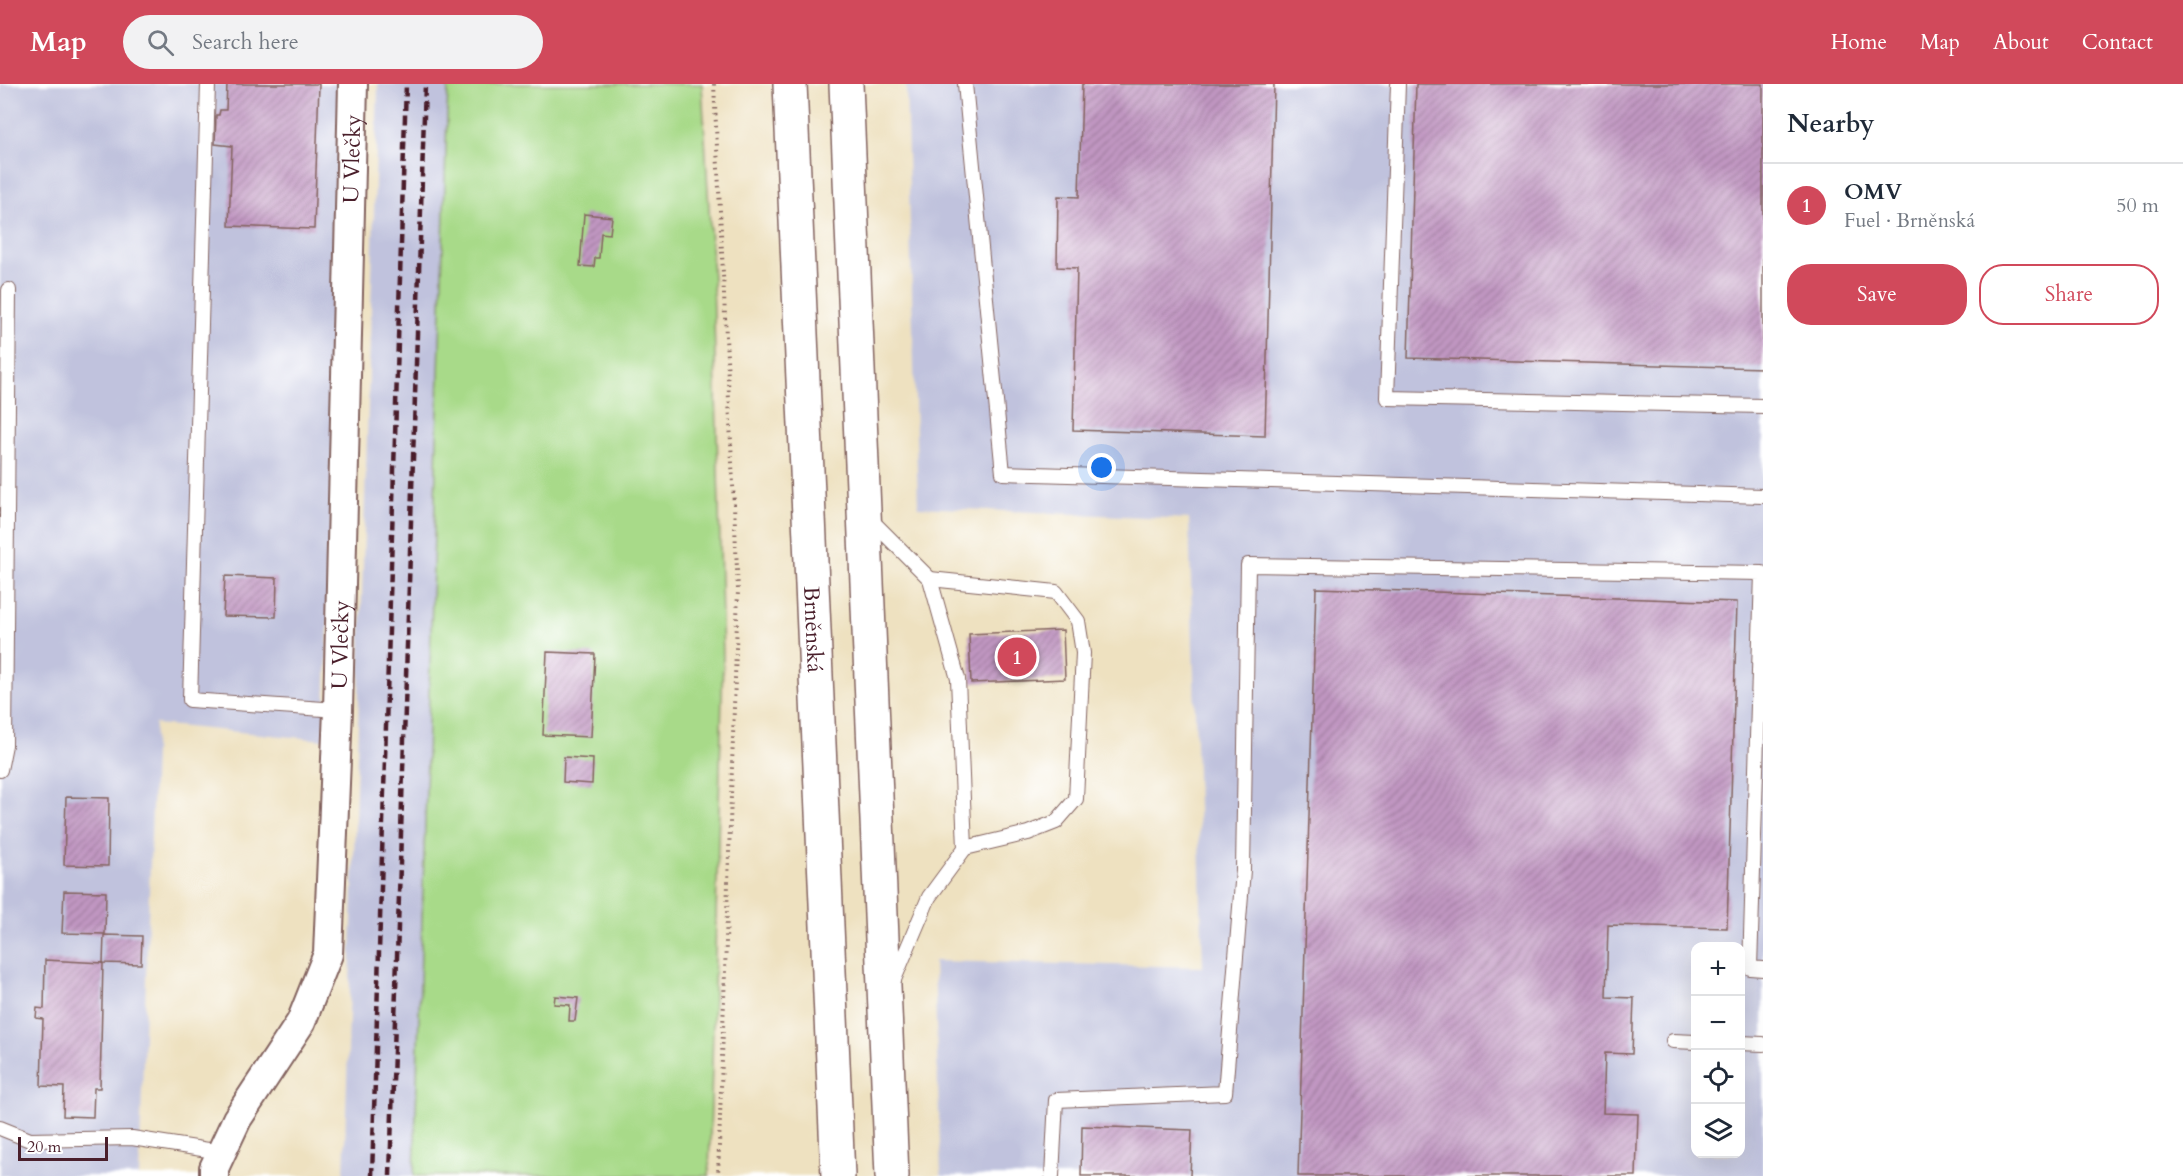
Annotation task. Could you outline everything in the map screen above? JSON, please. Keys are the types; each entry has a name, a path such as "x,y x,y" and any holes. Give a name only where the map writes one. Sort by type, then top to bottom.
{"highway":[{"name":"Brněnská","path":"790,84 838,1176"},
{"path":"846,84 892,1176"}],"street":[{"name":"U Vlečky","path":"218,1164 237,1119 300,1022 328,954 338,710 353,84"}],"lane":[{"path":"208,84 190,700 338,710"},
{"path":"965,84 1003,473 1763,496"},
{"path":"1398,84 1387,398 1763,406"},
{"path":"0,770 5,745 9,290"},
{"path":"865,513 930,579 958,679 965,848 929,897 885,1000"},
{"path":"1052,1176 1056,1100 1225,1093 1244,870 1248,565 1762,573 1750,968 1763,969"},
{"path":"930,579 1056,592 1078,621 1083,653 1077,799 1056,822 1028,834 965,848"},
{"path":"1673,1041 1691,1042"},
{"path":"1745,1043 1763,1044"},
{"path":"0,1128 30,1140 132,1138 218,1164"}],"path":[{"path":"714,84 738,590 718,1176"}],"shaded area":[{"path":"0,84 347,84 324,740 155,724 139,1176 0,1176"},
{"path":"378,84 448,84 414,1176 344,1176"},
{"path":"906,84 1763,84 1763,1176 941,1176 934,961 1203,967 1189,519 918,507"}],"green space":[{"path":"448,84 702,84 713,280 723,658 709,1176 414,1176"}],"building":[{"path":"227,84 319,84 314,229 229,226 232,146 215,144 216,115 219,115 220,110 226,110"},
{"path":"1082,84 1274,84 1265,436 1073,430 1077,268 1057,267 1058,196 1079,197"},
{"path":"1416,84 1763,84 1763,368 1408,358"},
{"path":"584,214 612,217 610,234 601,233 599,258 595,258 594,267 580,266"},
{"path":"225,576 277,578 276,617 223,616"},
{"path":"1316,588 1737,602 1727,928 1608,925 1606,997 1634,998 1632,1054 1605,1053 1603,1113 1638,1114 1636,1176 1298,1176"},
{"path":"1063,630 1065,679 971,683 969,634"},
{"path":"547,652 595,654 591,737 543,735"},
{"path":"564,757 593,759 592,784 563,782"},
{"path":"66,797 109,798 108,866 64,865"},
{"path":"64,891 106,892 105,934 62,933"},
{"path":"104,935 142,936 141,964 103,963"},
{"path":"45,960 103,963 100,1088 94,1088 93,1117 63,1116 64,1087 41,1086 43,1019 36,1018 37,1008 44,1009"},
{"path":"555,996 578,998 575,1021 569,1021 570,1005 554,1004"},
{"path":"1082,1126 1192,1130 1190,1176 1081,1176"}],"railway":[{"path":"372,1176 406,84"},
{"path":"390,1176 425,84"}],"place":[{"name":"OMV","path":"1017,657"}]}
